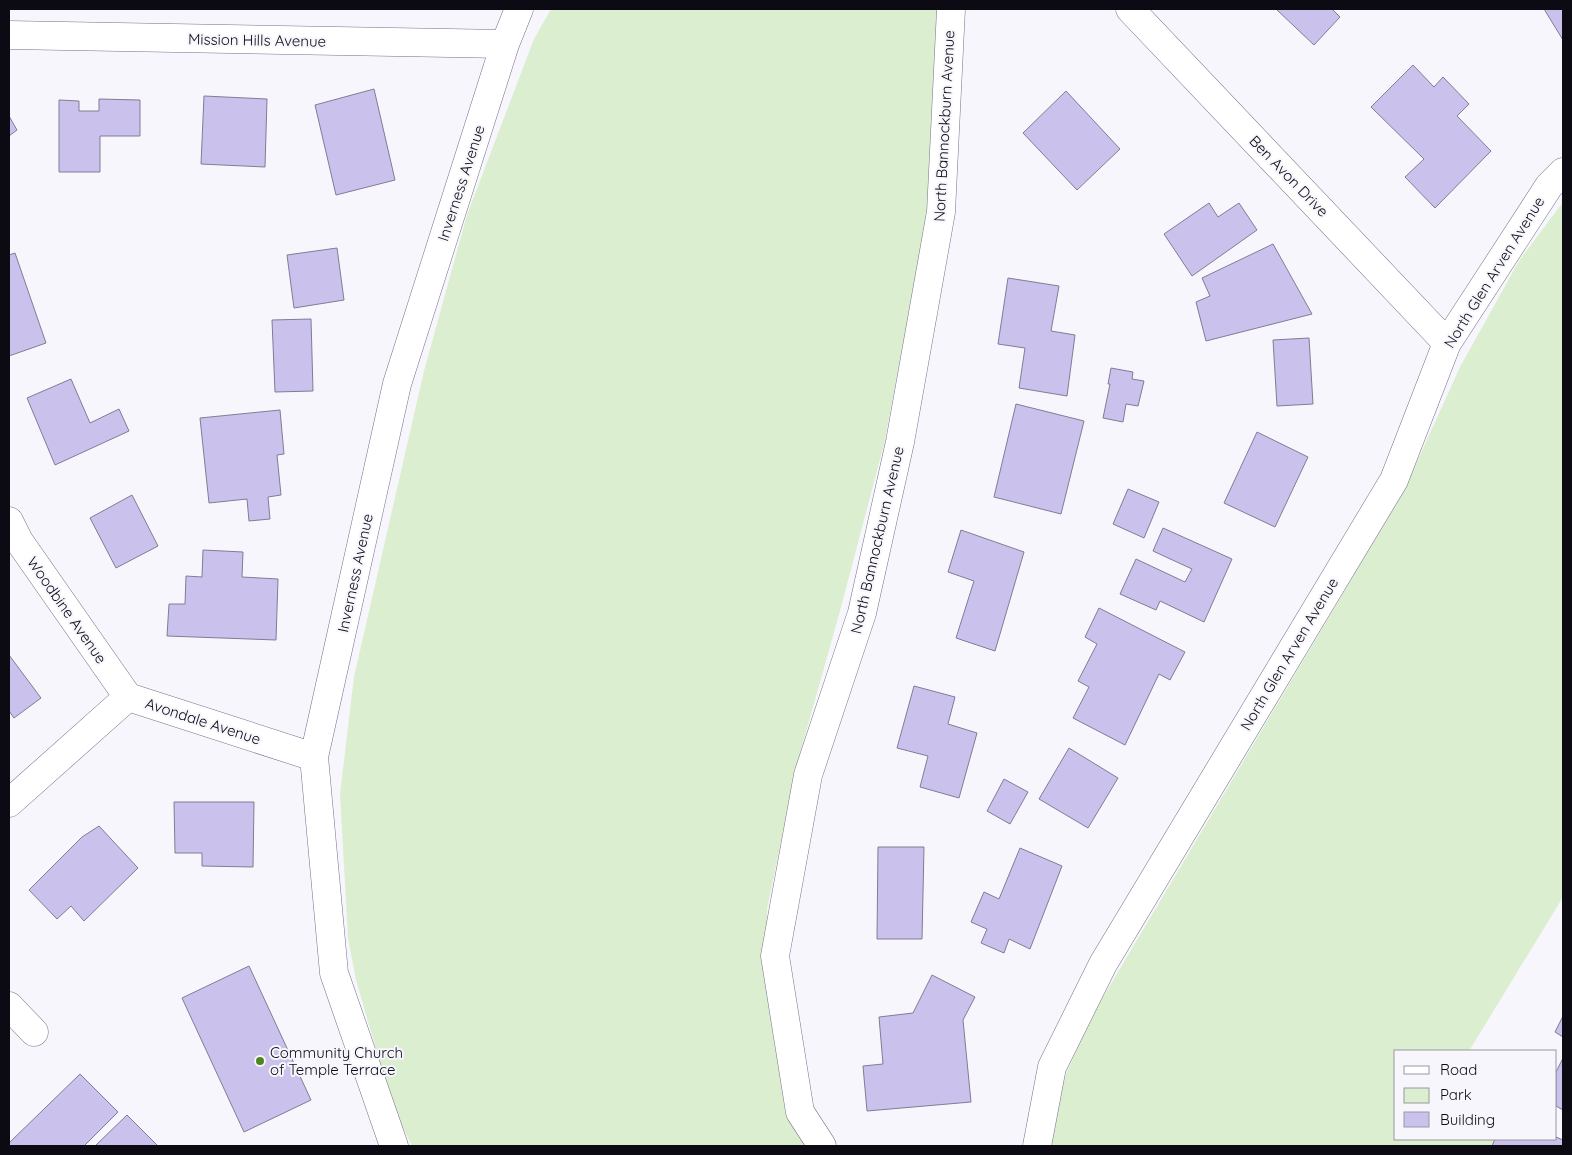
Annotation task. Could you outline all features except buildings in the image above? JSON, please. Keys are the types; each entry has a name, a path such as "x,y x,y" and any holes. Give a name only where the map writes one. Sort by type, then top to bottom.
{"street":[{"name":"Inverness Avenue","path":"394,1146 334,973 314,757 396,384 505,44 519,9"},
{"name":"North Bannockburn Avenue","path":"822,1146 800,1112 775,956 808,775 862,613 900,442 941,212 951,9"},
{"name":"Ben Avon Drive","path":"1130,9 1448,343"},
{"name":"Mission Hills Avenue","path":"9,35 505,44"},
{"name":"North Glen Arven Avenue","path":"1037,1146 1052,1067 1103,964 1394,480 1448,343 1549,186 1563,172"},
{"name":"Woodbine Avenue","path":"9,521 19,541 128,697"},
{"name":"Avondale Avenue","path":"9,803 128,697 314,757"},
{"path":"9,1006 34,1032"}],"green space":[{"path":"551,9 940,9 934,153 924,236 884,444 797,764 767,909 770,1010 809,1146 412,1146 398,1117 356,980 348,938 340,794 354,677 424,371 467,215 534,39"},
{"path":"1563,202 1563,897 1470,1050 1394,1050 1394,1140 1516,1140 1531,1146 1049,1146 1066,1074 1093,1014 1350,582 1411,475 1460,367 1519,261"}],"place":[{"name":"Community Church of Temple Terrace","path":"260,1061"}]}
